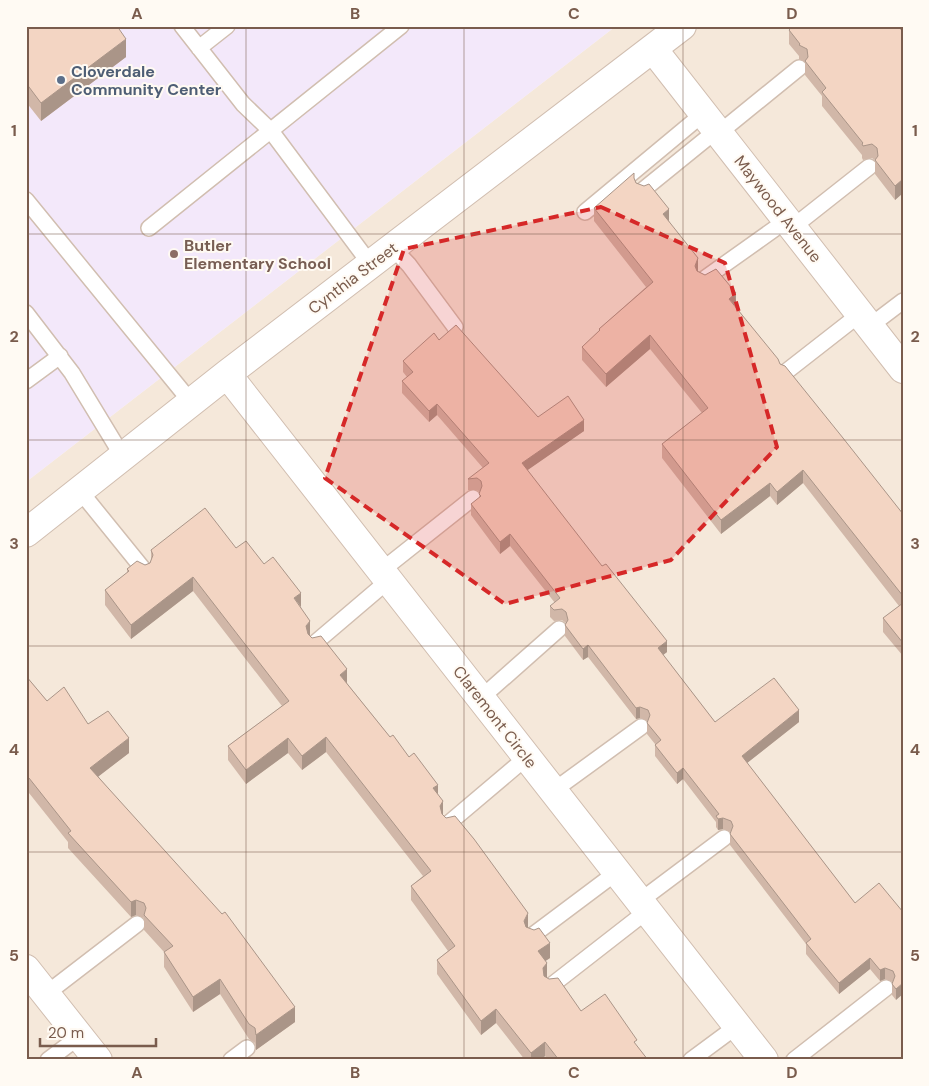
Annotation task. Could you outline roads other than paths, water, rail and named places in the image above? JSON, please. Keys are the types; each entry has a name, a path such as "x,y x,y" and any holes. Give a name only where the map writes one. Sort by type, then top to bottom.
{"street":[{"name":"Cynthia Street","path":"26,533 226,374 682,26"},
{"name":"Maywood Avenue","path":"654,49 903,369"},
{"name":"Claremont Circle","path":"226,374 764,1060"},
{"path":"26,969 98,1060"}],"lane":[{"path":"182,26 243,104 271,131 372,264"},
{"path":"199,48 228,26"},
{"path":"149,228 401,26"},
{"path":"586,212 799,68"},
{"path":"643,190 713,125"},
{"path":"704,279 790,224 869,167"},
{"path":"26,200 191,402"},
{"path":"393,248 409,265 455,327"},
{"path":"787,371 865,320 903,301"},
{"path":"26,313 72,373 123,456"},
{"path":"26,381 60,356"},
{"path":"80,491 144,570"},
{"path":"315,643 385,576 474,498"},
{"path":"480,698 559,629"},
{"path":"553,791 641,726"},
{"path":"449,823 527,757"},
{"path":"552,985 724,838"},
{"path":"533,935 617,872"},
{"path":"46,994 137,924"},
{"path":"794,1060 886,988"},
{"path":"691,1060 737,1026"},
{"path":"48,1060 80,1036"},
{"path":"231,1060 247,1048"}],"place":[{"name":"Cloverdale Community Center","path":"61,80"},
{"name":"Butler Elementary School","path":"174,254"}]}
